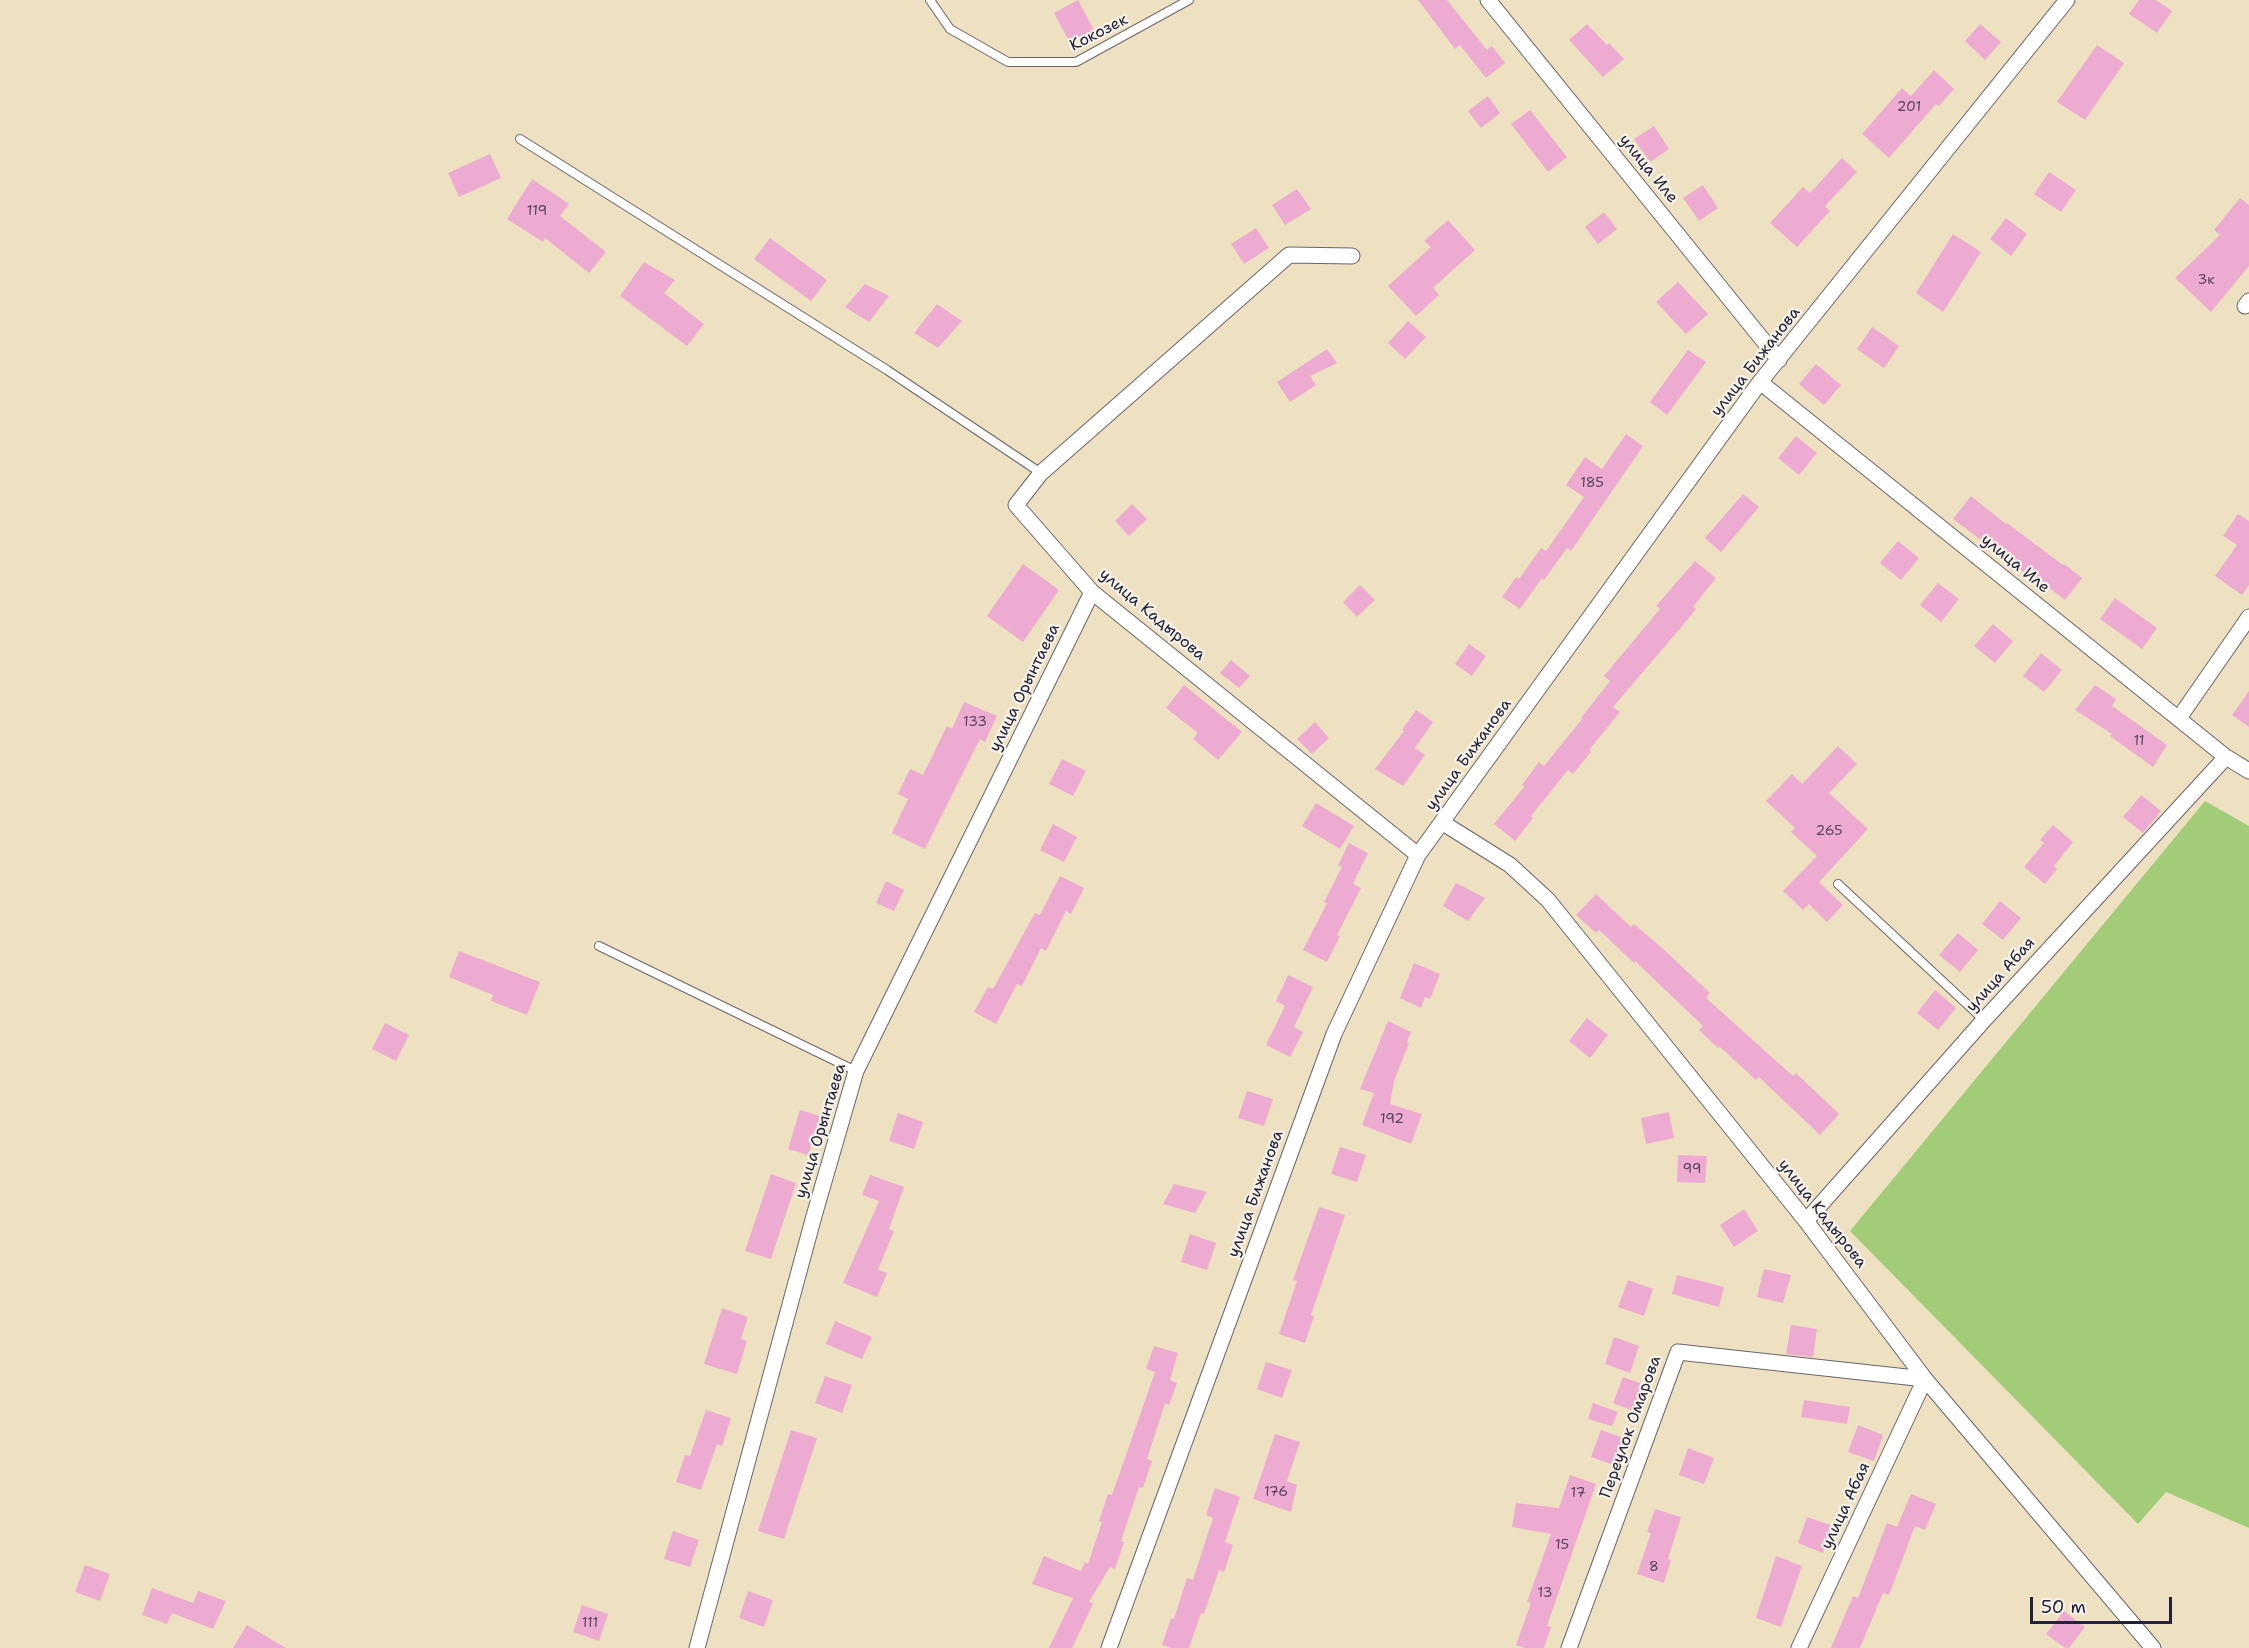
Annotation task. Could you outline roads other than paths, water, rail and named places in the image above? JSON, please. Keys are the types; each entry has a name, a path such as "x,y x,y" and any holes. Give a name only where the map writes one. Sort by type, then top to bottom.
{"street":[{"name":"улица Иле","path":"1488,0 1779,360"},
{"name":"улица Бижанова","path":"1109,1648 1334,1034 1418,855 1760,382 2067,0"},
{"name":"улица Кадырова","path":"1352,256 1289,255 1041,473 1016,505 1092,592 1418,855"},
{"name":"улица Иле","path":"1760,382 2226,757 2249,771"},
{"name":"улица Орынтаева","path":"697,1648 814,1216 856,1071 1092,592"},
{"path":"2179,718 2249,617"},
{"name":"улица Абая","path":"1806,1221 1984,1020 2226,757"},
{"name":"улица Кадырова","path":"1443,823 1510,865 1548,900 1806,1221 1925,1379 2153,1648"},
{"name":"Переулок Омарова","path":"1569,1648 1678,1352 1925,1379"},
{"name":"улица Абая","path":"1799,1648 1925,1379"}],"lane":[{"name":"Кокозек","path":"930,0 950,29 1008,62 1076,62 1189,0"},
{"path":"520,139 887,370 1041,473"},
{"path":"1838,884 1984,1020"},
{"path":"598,946 856,1071"}]}
